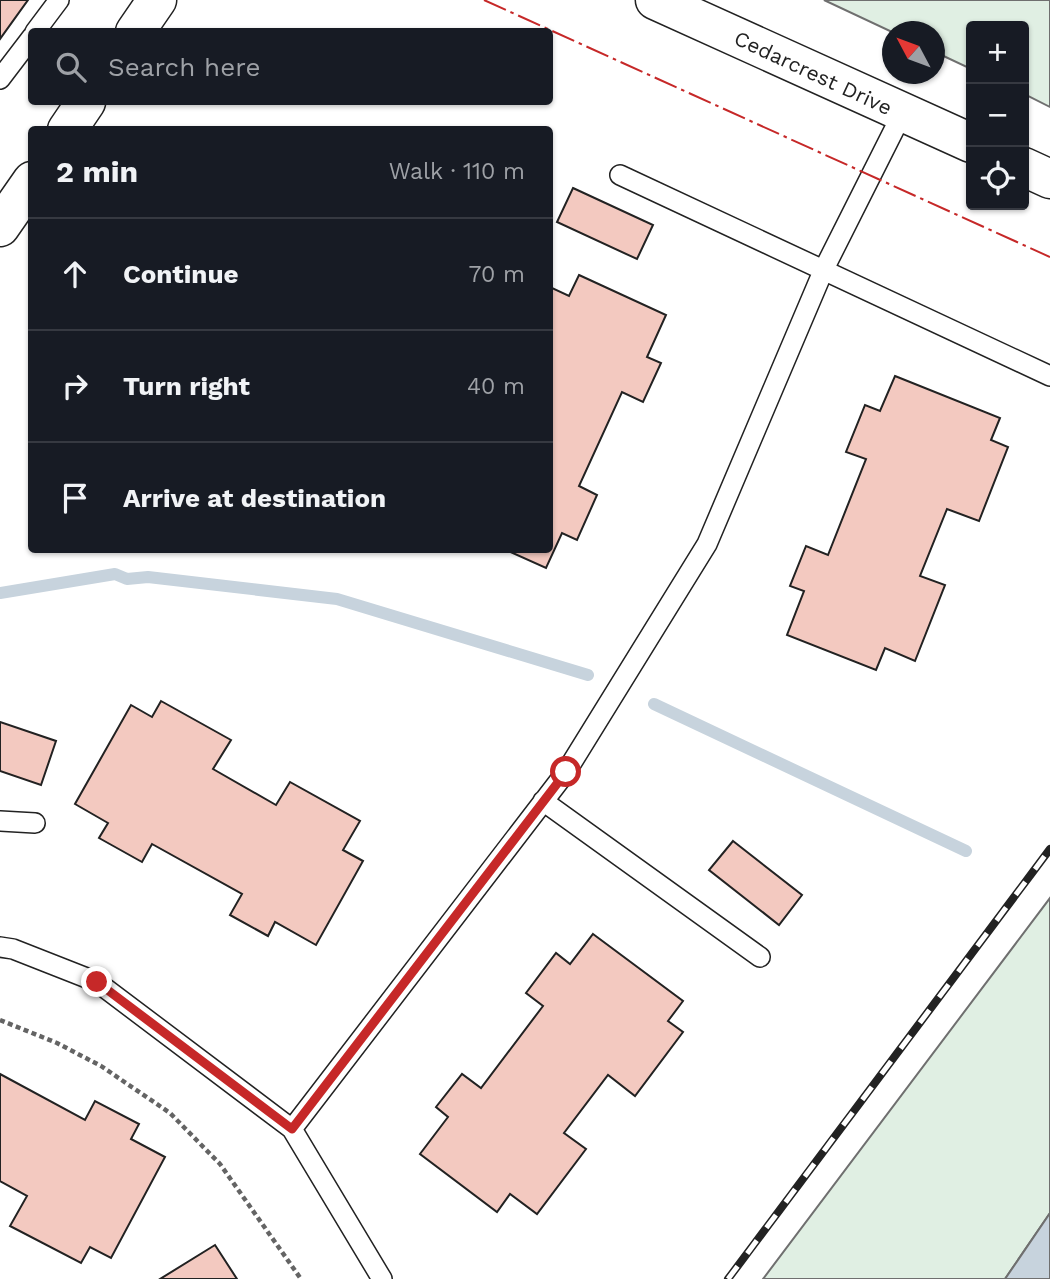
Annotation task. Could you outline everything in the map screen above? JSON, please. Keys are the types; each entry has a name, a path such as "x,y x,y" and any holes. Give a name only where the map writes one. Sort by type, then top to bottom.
{"street":[{"name":"Cedarcrest Drive","path":"655,0 966,142"},
{"path":"70,126 84,105"},
{"path":"1029,169 1050,179"},
{"path":"0,226 28,187"}],"lane":[{"path":"38,28 59,0"},
{"path":"0,79 28,42"},
{"path":"292,1129 566,772 707,544 824,269 902,114"},
{"path":"620,176 1050,376"},
{"path":"543,801 761,957"},
{"path":"0,821 35,823"},
{"path":"0,947 13,949 97,982 292,1129 382,1279"}],"path":[{"path":"0,1020 57,1043 101,1066 170,1113 220,1164 301,1279"}],"green space":[{"path":"824,0 1050,0 1050,107 1029,96 1029,21 966,21 966,67 945,57 945,21 882,21 882,27"},
{"path":"1050,898 1050,1213 1005,1279 763,1279"}],"shaded area":[{"path":"1050,1213 1050,1279 1005,1279"}],"building":[{"path":"0,0 28,0 0,39"},
{"path":"573,188 653,225 637,259 557,222"},
{"path":"579,275 666,315 647,357 661,363 643,402 622,392 579,486 597,495 577,540 562,533 553,553 553,288 569,296"},
{"path":"895,376 1000,418 991,440 1008,447 979,521 947,509 920,576 945,585 915,661 885,648 876,670 787,635 804,591 790,586 806,546 828,555 866,459 846,452 865,405 880,411"},
{"path":"513,553 553,553 546,568"},
{"path":"161,701 231,740 213,769 276,805 290,782 360,821 343,850 363,861 316,945 275,922 268,936 230,915 242,894 152,844 142,862 99,838 108,823 75,804 131,705 152,717"},
{"path":"0,722 56,741 41,785 0,771"},
{"path":"733,841 802,895 779,925 709,870"},
{"path":"593,934 683,1001 668,1021 683,1032 635,1096 608,1075 564,1133 586,1149 537,1214 510,1194 497,1212 420,1154 448,1117 436,1107 462,1074 481,1088 543,1006 526,993 556,953 570,964"},
{"path":"0,1074 85,1120 95,1101 139,1124 131,1139 165,1157 111,1258 90,1247 81,1263 10,1226 27,1196 0,1181"},
{"path":"215,1245 237,1279 160,1279"}],"waterway":[{"path":"0,593 115,574 127,579 148,577 337,599 588,675"},
{"path":"654,704 966,851"}],"railway":[{"path":"728,1279 1050,849"}],"power":[{"path":"484,0 546,28"},
{"path":"553,31 1050,257"}],"route":[{"path":"97,982 292,1129 566,772"}]}
